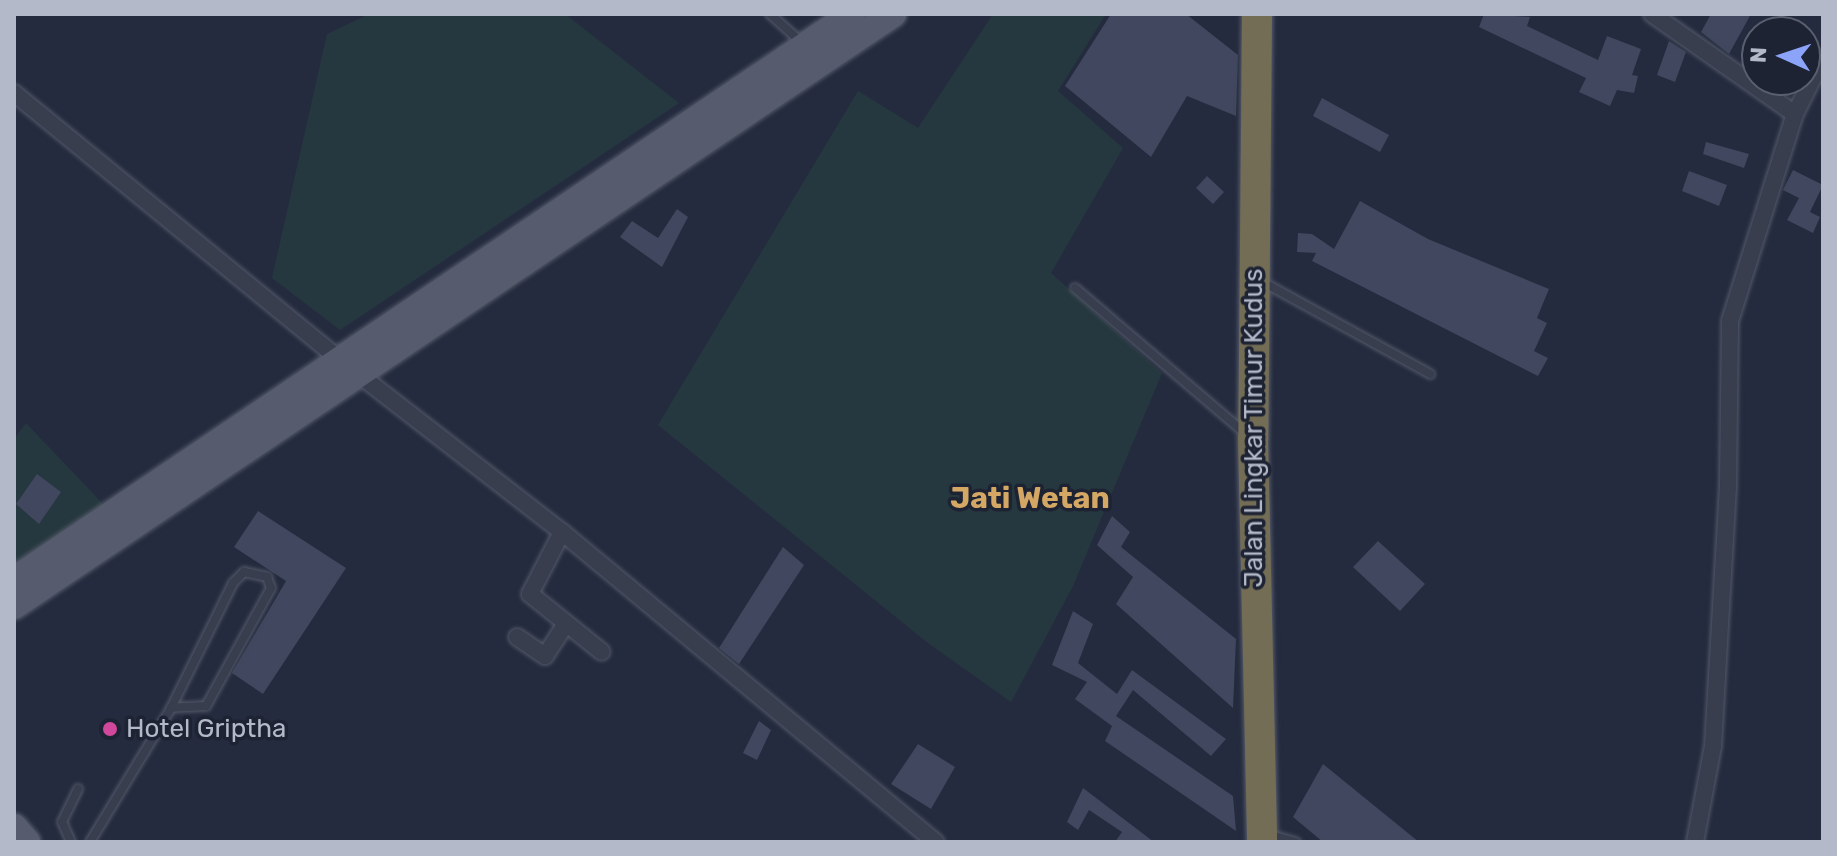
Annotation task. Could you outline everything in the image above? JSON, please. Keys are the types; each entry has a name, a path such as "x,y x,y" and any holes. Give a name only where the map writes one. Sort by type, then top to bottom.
{"highway":[{"name":"Jalan Lingkar Timur Kudus","path":"1257,14 1253,439 1278,841"},
{"name":"Jalan Lingkar Timur Kudus","path":"1272,14 1270,286 1278,841"}],"main road":[{"path":"14,606 348,366 852,14"},
{"path":"14,580 893,14"},
{"path":"14,827 27,842"}],"street":[{"path":"1652,14 1795,114"},
{"path":"1695,842 1710,784 1713,746 1728,486 1730,321 1795,114 1823,58"},
{"path":"14,93 348,366 562,532 936,842"},
{"path":"562,532 530,594 602,652"},
{"path":"517,637 545,656 566,624"}],"lane":[{"path":"770,14 804,45"},
{"path":"1270,286 1430,374"},
{"path":"1075,288 1253,439"},
{"path":"90,842 171,708 233,583 244,572 267,577 271,588 206,706 171,708"},
{"path":"71,842 62,822 78,789"}],"shaded area":[{"path":"369,14 565,14 679,103 340,330 272,278 327,34"},
{"path":"993,14 1106,14 1058,91 1123,148 1051,273 1162,373 1073,586 1011,702 928,643 658,425 858,91 918,128"},
{"path":"26,423 104,505 14,569 14,439"}],"building":[{"path":"1111,14 1186,14 1238,55 1236,116 1187,96 1151,157 1065,86"},
{"path":"1484,14 1530,17 1527,26 1598,60 1607,36 1641,49 1632,75 1638,76 1634,93 1617,90 1610,106 1579,92 1586,78 1479,27"},
{"path":"1711,14 1751,14 1741,16 1741,32 1729,54 1701,32"},
{"path":"1669,41 1686,52 1675,82 1657,75"},
{"path":"1322,98 1389,135 1380,152 1313,116"},
{"path":"1706,142 1749,154 1744,168 1703,154"},
{"path":"1793,170 1823,185 1810,212 1820,217 1813,233 1787,220 1799,198 1783,190"},
{"path":"1689,171 1727,185 1719,206 1682,191"},
{"path":"1207,176 1224,192 1213,204 1196,188"},
{"path":"1360,201 1428,239 1549,289 1537,318 1547,323 1534,351 1548,358 1538,376 1312,261 1316,253 1297,252 1298,233 1312,234 1334,249"},
{"path":"677,209 688,217 662,267 620,237 632,221 658,238"},
{"path":"37,474 61,492 39,524 16,504"},
{"path":"258,511 346,568 263,694 232,673 286,581 234,547"},
{"path":"1112,516 1130,532 1121,547 1236,639 1233,708 1116,604 1133,577 1097,545"},
{"path":"1378,541 1425,584 1400,611 1353,567"},
{"path":"783,547 804,565 739,664 719,648"},
{"path":"1073,611 1093,624 1078,663 1117,694 1132,670 1226,739 1211,756 1133,690 1116,716 1233,796 1236,831 1105,741 1112,726 1075,699 1087,682 1052,665"},
{"path":"759,721 771,730 757,760 743,753"},
{"path":"918,744 955,767 931,809 891,784"},
{"path":"1323,764 1419,842 1323,842 1293,817"},
{"path":"1083,788 1154,842 1115,842 1122,832 1089,810 1078,830 1067,822"}],"place":[{"name":"Hotel Griptha","path":"110,729"}],"district":[{"name":"Jati Wetan","path":"1030,498"}]}
